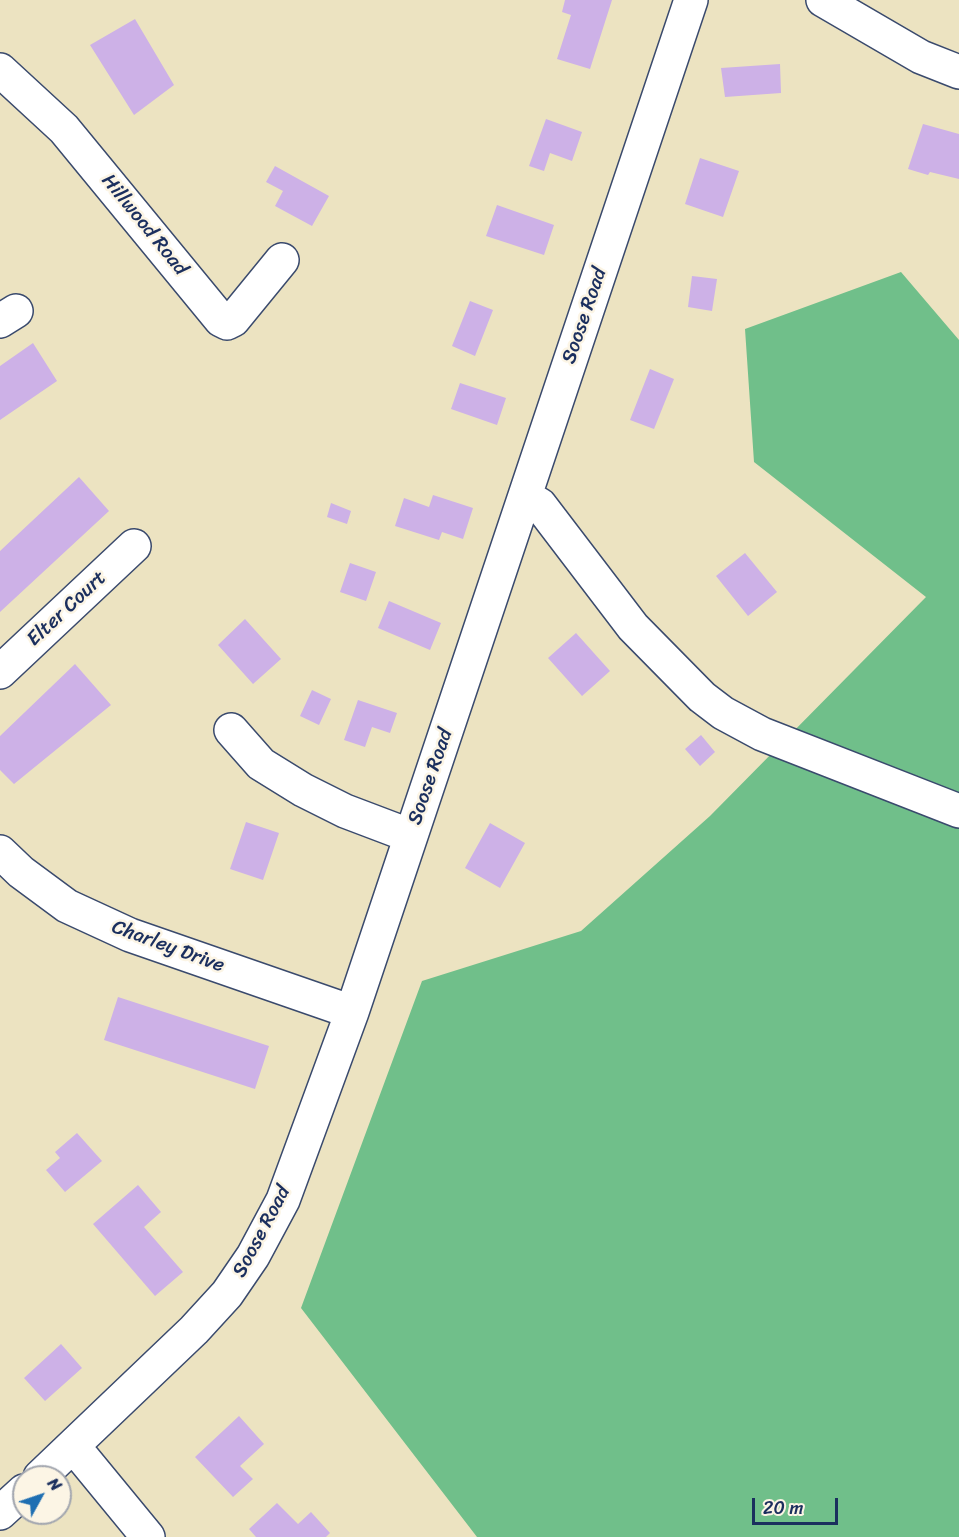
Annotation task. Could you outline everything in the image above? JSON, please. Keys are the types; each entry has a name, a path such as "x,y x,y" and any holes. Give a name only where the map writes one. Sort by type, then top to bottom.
{"street":[{"name":"Soose Road","path":"54,1465 194,1330 226,1294 253,1256 283,1200 352,1012 691,0"},
{"path":"823,0 921,57 959,72"},
{"name":"Hillwood Road","path":"0,70 64,129 221,320 227,323 233,320 282,260"},
{"path":"525,496 540,505 633,627 702,697 723,714 762,734 959,811"},
{"name":"Elter Court","path":"0,672 134,546"},
{"path":"231,730 261,764 303,790 345,811 411,836"},
{"name":"Charley Drive","path":"0,852 21,872 67,906 130,935 352,1012"},
{"path":"74,1447 148,1537"},
{"path":"0,1513 12,1502"}],"green space":[{"path":"901,272 959,340 959,1537 477,1537 301,1308 422,981 581,931 710,816 926,597 754,462 745,329"}],"building":[{"path":"565,0 612,0 590,69 557,59 571,15 562,12"},
{"path":"135,19 174,85 134,115 90,45"},
{"path":"780,64 781,93 725,97 721,68"},
{"path":"546,119 582,132 572,161 550,153 544,171 529,166"},
{"path":"923,124 959,134 959,179 930,172 928,175 908,169"},
{"path":"700,158 739,171 723,217 685,204"},
{"path":"275,166 329,196 312,226 275,206 283,191 266,182"},
{"path":"497,205 554,225 544,255 486,236"},
{"path":"692,276 717,279 712,311 688,307"},
{"path":"470,301 493,310 475,356 452,346"},
{"path":"33,343 57,381 0,420 0,366"},
{"path":"650,369 674,379 654,429 630,420"},
{"path":"460,383 506,398 497,425 451,409"},
{"path":"79,477 109,511 0,612 0,551"},
{"path":"433,495 473,508 463,539 442,532 439,540 395,526 404,498 429,507"},
{"path":"331,503 351,511 347,524 327,517"},
{"path":"745,553 777,592 748,616 716,576"},
{"path":"350,563 376,572 366,601 340,592"},
{"path":"389,601 441,623 430,650 378,628"},
{"path":"245,619 281,659 253,684 218,645"},
{"path":"576,633 610,671 582,696 548,658"},
{"path":"75,664 111,705 14,784 0,770 0,736"},
{"path":"312,690 331,699 319,725 300,716"},
{"path":"358,700 397,713 390,733 372,727 365,747 344,740"},
{"path":"701,735 715,752 700,766 685,749"},
{"path":"246,822 279,833 263,880 230,869"},
{"path":"490,823 525,843 500,888 465,868"},
{"path":"118,997 269,1046 255,1089 104,1040"},
{"path":"77,1133 102,1161 65,1192 46,1170 60,1158 55,1152"},
{"path":"138,1185 161,1212 144,1227 183,1272 155,1296 93,1224"},
{"path":"61,1344 82,1368 45,1401 24,1378"},
{"path":"239,1416 264,1444 240,1466 253,1479 233,1497 195,1457"},
{"path":"277,1503 298,1524 311,1512 330,1533 326,1537 256,1537 249,1529"}]}
